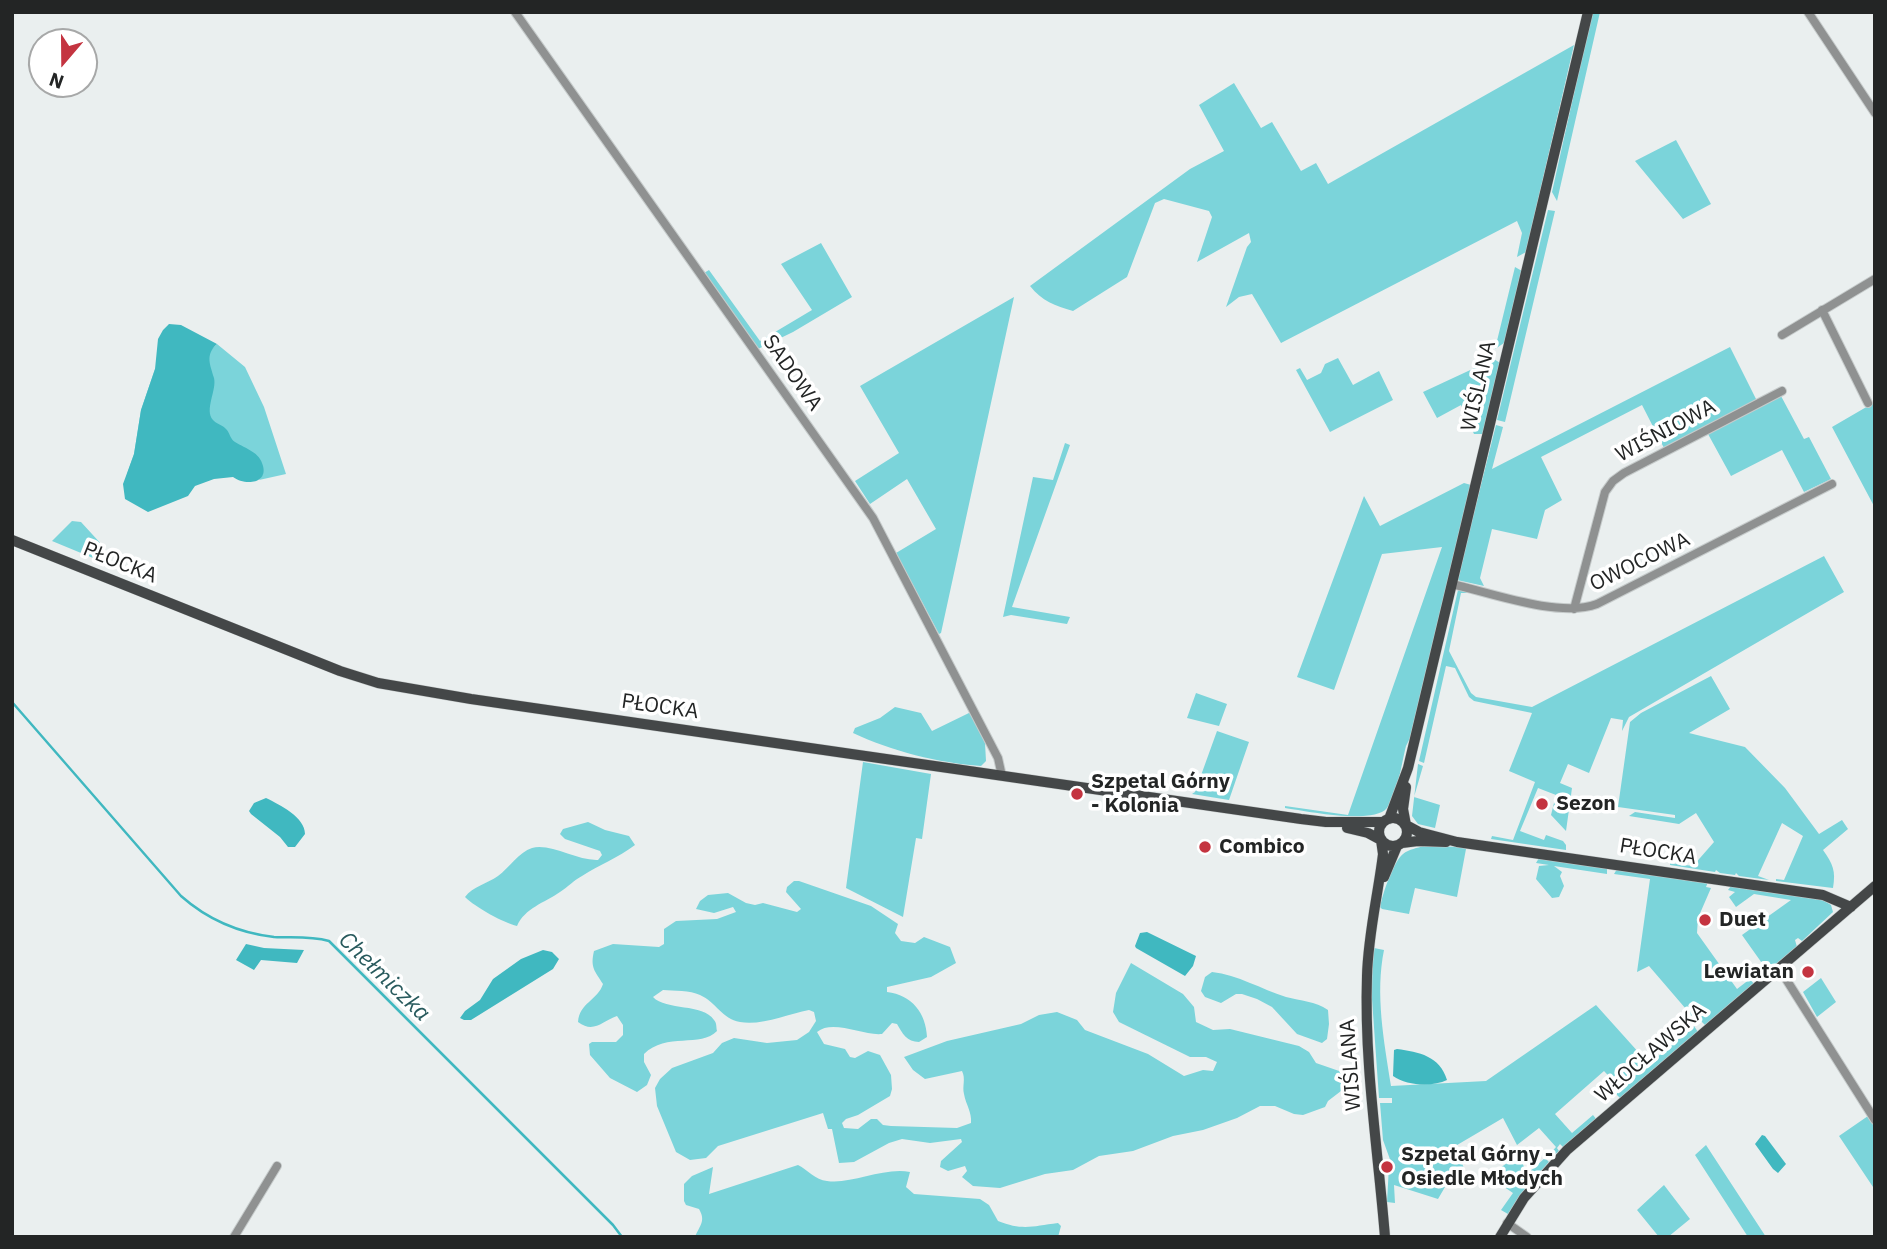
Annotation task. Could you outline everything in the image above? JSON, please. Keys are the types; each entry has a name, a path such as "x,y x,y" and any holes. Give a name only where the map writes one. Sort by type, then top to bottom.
{"main road":[{"name":"WIŚLANA","path":"1406,825 1404,809 1408,768 1588,12"},
{"name":"PŁOCKA","path":"12,540 204,618 378,683 471,699 1326,822 1368,833 1381,840"},
{"name":"WIŚLANA","path":"1386,821 1408,768"},
{"path":"1398,819 1406,825 1408,835 1400,845 1388,845 1381,840 1379,831 1386,821 1398,819"},
{"name":"PŁOCKA","path":"1326,822 1386,821"},
{"name":"PŁOCKA","path":"1406,825 1419,832 1457,842 1823,895 1851,907"},
{"name":"WIŚLANA","path":"1381,840 1383,854 1369,949 1367,1002 1385,1237"},
{"name":"PŁOCKA","path":"1400,845 1418,841 1457,842"},
{"name":"WIŚLANA","path":"1379,890 1400,845"},
{"name":"WŁOCŁAWSKA","path":"1500,1237 1535,1183 1567,1150 1875,886"}],"street":[{"name":"SADOWA","path":"514,12 881,529 998,758 1002,776"},
{"path":"1808,12 1875,113"},
{"path":"1782,335 1875,279"},
{"path":"1822,310 1868,403"},
{"name":"WIŚNIOWA","path":"1574,609 1601,503 1613,481 1782,391"},
{"name":"OWOCOWA","path":"1452,584 1550,607 1574,609 1597,604 1832,484"},
{"path":"1779,968 1875,1120"},
{"path":"234,1237 277,1166"},
{"path":"1507,1223 1527,1237"}],"shaded area":[{"path":"1592,12 1600,12 1557,201 1552,192"},
{"path":"1574,45 1526,252 1517,257 1522,233 1517,221 1281,343 1252,294 1239,297 1226,307 1251,242 1249,233 1197,262 1212,217 1209,211 1164,199 1155,203 1127,277 1073,311 1049,302 1030,286 1190,169 1224,151 1199,105 1234,83 1261,128 1272,122 1301,171 1316,163 1328,184"},
{"path":"1676,140 1711,204 1683,219 1635,161"},
{"path":"1548,210 1555,211 1505,422 1497,420"},
{"path":"821,243 852,297 758,349 704,273 709,270 760,341 812,310 781,264"},
{"path":"1515,267 1522,271 1504,343 1495,349"},
{"path":"1014,297 939,634 896,553 936,529 907,479 870,504 855,481 899,453 860,386"},
{"path":"169,324 181,325 217,344 210,356 214,378 211,416 226,429 233,441 259,457 264,472 262,477 254,482 233,477 214,479 195,486 188,496 148,512 125,499 123,484 134,454 141,410 155,369 158,339"},
{"path":"217,344 245,367 264,407 286,474 259,480 263,474 127,474 134,454 141,410 155,369 211,350"},
{"path":"1730,347 1757,401 1664,448 1642,405 1541,457 1562,500 1545,510 1537,539 1492,529 1480,578 1484,586 1457,580 1496,425 1503,427 1492,469"},
{"path":"1338,358 1353,385 1379,371 1393,400 1330,432 1296,370 1300,368 1307,380 1321,373 1325,364"},
{"path":"1494,359 1500,363 1483,434 1474,434 1461,405 1437,418 1423,392"},
{"path":"1781,396 1804,439 1809,437 1831,479 1804,492 1782,450 1731,476 1708,434"},
{"path":"1875,402 1875,508 1832,427"},
{"path":"1065,443 1070,445 1012,607 1070,617 1067,624 1011,615 1003,617 1033,477 1053,480"},
{"path":"1464,483 1471,485 1410,738 1391,802 1379,813 1368,816 1339,816 1285,808 1348,815 1442,547 1382,554 1334,690 1297,677 1364,496 1380,526"},
{"path":"72,521 81,522 103,546 110,565 52,541"},
{"path":"1824,556 1844,592 1629,717 1622,731 1623,720 1611,718 1589,773 1568,764 1560,783 1572,788 1566,831 1551,815 1556,795 1538,788 1520,831 1544,840 1546,835 1563,841 1566,850 1491,839 1492,836 1513,840 1535,782 1509,771 1532,713 1474,701 1469,697 1455,668 1446,666 1424,763 1419,761 1458,590 1468,590 1470,593 1461,593 1449,651 1471,693 1476,697 1532,707"},
{"path":"1711,676 1730,709 1689,733 1745,747 1785,788 1819,834 1842,820 1848,829 1823,850 1833,868 1833,888 1776,881 1784,880 1803,836 1782,823 1758,876 1769,880 1670,865 1693,866 1714,842 1696,813 1679,824 1629,816 1635,812 1675,818 1675,815 1618,807 1630,722 1641,713"},
{"path":"1196,693 1227,704 1219,726 1187,718"},
{"path":"895,707 921,713 932,731 971,712 985,743 986,761 981,766 932,759 899,751 853,733 855,728 880,718"},
{"path":"1217,731 1249,742 1229,800 1192,794"},
{"path":"863,762 931,774 922,839 916,838 903,917 846,888"},
{"path":"1418,764 1423,766 1414,796"},
{"path":"1414,797 1440,805 1435,828 1418,824 1412,816"},
{"path":"266,798 291,812 301,822 305,834 295,847 288,847 249,811 254,803"},
{"path":"588,822 629,836 635,845 536,906 517,926 490,914 465,897 472,890 498,876 532,848 547,848 598,860 602,855 600,851 565,839 560,834 563,829"},
{"path":"1423,846 1466,849 1457,897 1415,888 1409,914 1382,909 1380,907 1386,886 1399,858 1408,851"},
{"path":"1539,858 1607,868 1607,874 1554,866 1562,872 1560,876 1564,886 1559,897 1552,898 1536,879 1539,866 1549,865 1536,863"},
{"path":"1617,869 1708,882 1706,887 1711,888 1698,918 1697,933 1737,989 1750,979 1754,984 1706,1026 1701,1021 1698,1023 1649,966 1637,972 1650,879 1614,874"},
{"path":"794,881 871,906 898,924 895,933 901,941 915,943 924,937 950,947 956,963 931,977 887,987 887,992 904,997 920,1013 927,1037 919,1042 908,1039 897,1024 892,1023 882,1034 840,1027 824,1028 817,1032 824,1044 845,1049 850,1057 855,1058 868,1051 880,1055 891,1075 890,1096 846,1119 842,1123 844,1128 858,1129 871,1119 891,1126 957,1128 971,1123 962,1071 925,1079 913,1070 904,1057 947,1041 1021,1024 1039,1015 1057,1012 1077,1020 1085,1030 1148,1054 1184,1076 1203,1070 1213,1071 1217,1062 1206,1057 1190,1057 1119,1022 1113,1012 1116,993 1131,963 1183,994 1194,1007 1196,1022 1213,1030 1230,1029 1299,1046 1309,1052 1316,1063 1342,1072 1341,1091 1328,1101 1325,1107 1303,1115 1275,1106 1260,1106 1237,1118 1203,1130 1173,1136 1133,1151 1099,1156 1073,1170 1045,1174 1000,1188 973,1186 962,1177 967,1171 965,1166 948,1171 940,1167 941,1161 962,1142 961,1139 930,1143 902,1139 854,1162 839,1163 832,1129 828,1129 823,1113 718,1146 706,1158 690,1160 676,1152 657,1106 655,1088 660,1079 672,1068 713,1053 722,1043 734,1038 767,1043 797,1040 809,1032 816,1021 814,1012 809,1010 766,1021 740,1022 728,1018 700,995 687,991 663,990 653,997 666,1004 702,1011 716,1022 717,1031 702,1039 653,1047 644,1054 644,1062 651,1075 647,1085 637,1092 610,1078 590,1055 589,1044 592,1042 616,1042 623,1035 623,1025 617,1016 593,1027 578,1022 582,1010 603,984 593,965 594,951 613,944 659,947 664,944 664,929 676,921 717,919 736,912 733,907 714,913 696,909 700,901 708,895 728,893 746,903 763,903 797,912 801,909 786,892 787,887"},
{"path":"1731,886 1823,900 1831,905 1833,912 1802,941 1798,938 1795,940 1797,947 1760,980 1755,975 1764,966 1742,935 1791,900 1754,894 1736,907 1729,897 1735,892 1728,890"},
{"path":"1147,932 1196,956 1193,966 1185,976 1136,948 1140,933"},
{"path":"246,944 264,948 304,950 297,963 261,960 254,970 236,960"},
{"path":"1374,948 1384,950 1380,1001 1391,1086 1486,1081 1596,1005 1649,1064 1694,1026 1698,1032 1620,1098 1616,1094 1621,1089 1604,1071 1555,1114 1572,1133 1593,1115 1597,1120 1564,1148 1560,1144 1557,1148 1559,1151 1551,1158 1549,1155 1556,1147 1539,1128 1517,1145 1503,1118 1452,1148 1462,1163 1468,1180 1465,1189 1452,1175 1438,1199 1394,1185 1395,1203 1387,1202 1389,1166 1392,1165 1383,1140 1380,1103 1392,1103 1392,1098 1379,1098 1371,985"},
{"path":"543,950 552,952 559,959 553,969 471,1020 460,1018 480,1000 493,979 521,959"},
{"path":"1212,972 1323,1007 1328,1010 1327,1039 1322,1043 1297,1034 1272,1007 1257,999 1236,994 1221,1003 1205,997 1201,991 1205,977"},
{"path":"1821,978 1836,1002 1817,1017 1803,992"},
{"path":"1394,1050 1434,1060 1447,1080 1435,1084 1420,1084 1405,1082 1393,1076"},
{"path":"1868,1116 1875,1126 1875,1190 1839,1136"},
{"path":"1762,1135 1786,1164 1778,1173 1755,1144"},
{"path":"1706,1145 1766,1237 1748,1237 1695,1155"},
{"path":"1519,1155 1527,1174 1545,1158 1549,1162 1508,1214 1501,1210 1513,1193 1488,1176"},
{"path":"798,1165 815,1177 836,1182 889,1172 910,1172 906,1187 914,1194 980,1199 989,1205 998,1221 1014,1226 1058,1223 1061,1226 1058,1237 695,1237 702,1223 701,1213 699,1209 686,1205 684,1201 684,1184 692,1176 713,1167 709,1194"},
{"path":"1664,1185 1690,1219 1668,1237 1659,1237 1637,1210"}],"waterway":[{"name":"Chełmiczka","path":"12,702 181,896 224,924 248,932 329,941 622,1237"}],"place":[{"name":"Szpetal Górny - Kolonia","path":"1077,794"},
{"name":"Sezon","path":"1542,804"},
{"name":"Combico","path":"1205,847"},
{"name":"Duet","path":"1705,920"},
{"name":"Lewiatan","path":"1808,972"},
{"name":"Szpetal Górny - Osiedle Młodych","path":"1387,1167"}]}
